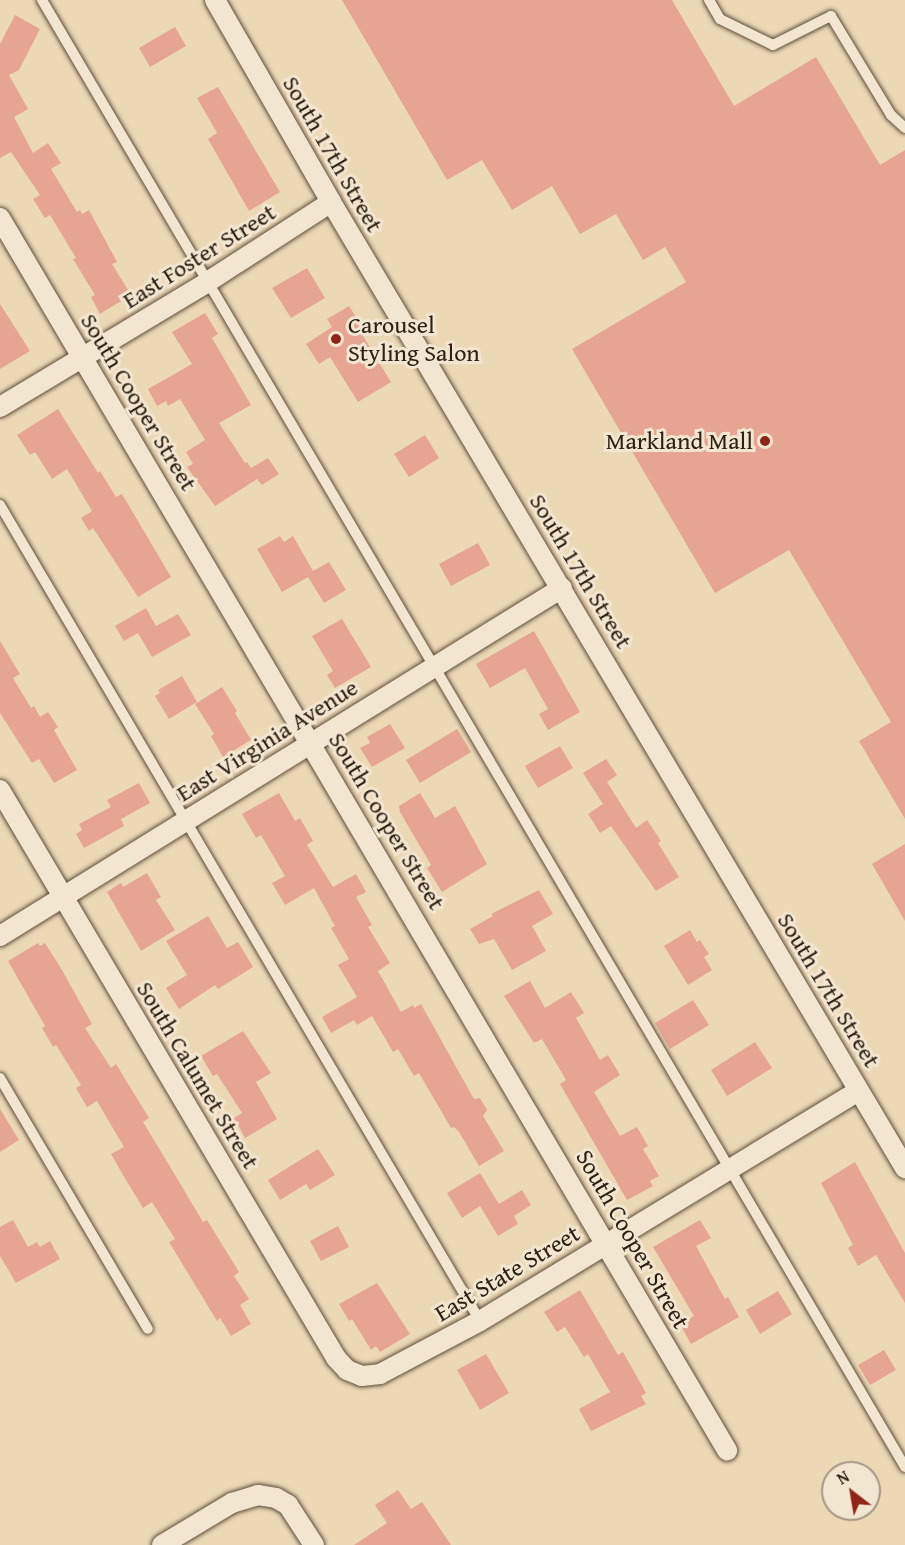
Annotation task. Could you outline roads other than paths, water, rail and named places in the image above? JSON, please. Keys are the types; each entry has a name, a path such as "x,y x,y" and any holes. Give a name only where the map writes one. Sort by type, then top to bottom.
{"street":[{"name":"South 17th Street","path":"214,0 331,202 905,1168"},
{"name":"East Foster Street","path":"0,407 206,283 331,202"},
{"name":"South Cooper Street","path":"0,218 727,1450"},
{"name":"East Virginia Avenue","path":"0,936 562,588"},
{"name":"South Calumet Street","path":"0,790 336,1358 347,1370 362,1376"},
{"name":"East State Street","path":"362,1376 380,1374 480,1321 859,1091"},
{"path":"162,1545 232,1503 258,1495 288,1505 313,1545"}],"lane":[{"path":"42,0 206,283 905,1467"},
{"path":"709,0 720,19 773,45 831,16 891,115 905,128"},
{"path":"0,506 480,1321"},
{"path":"0,1078 148,1329"}],"place":[{"name":"Carousel Styling Salon","path":"336,339"},
{"name":"Markland Mall","path":"765,441"}]}
